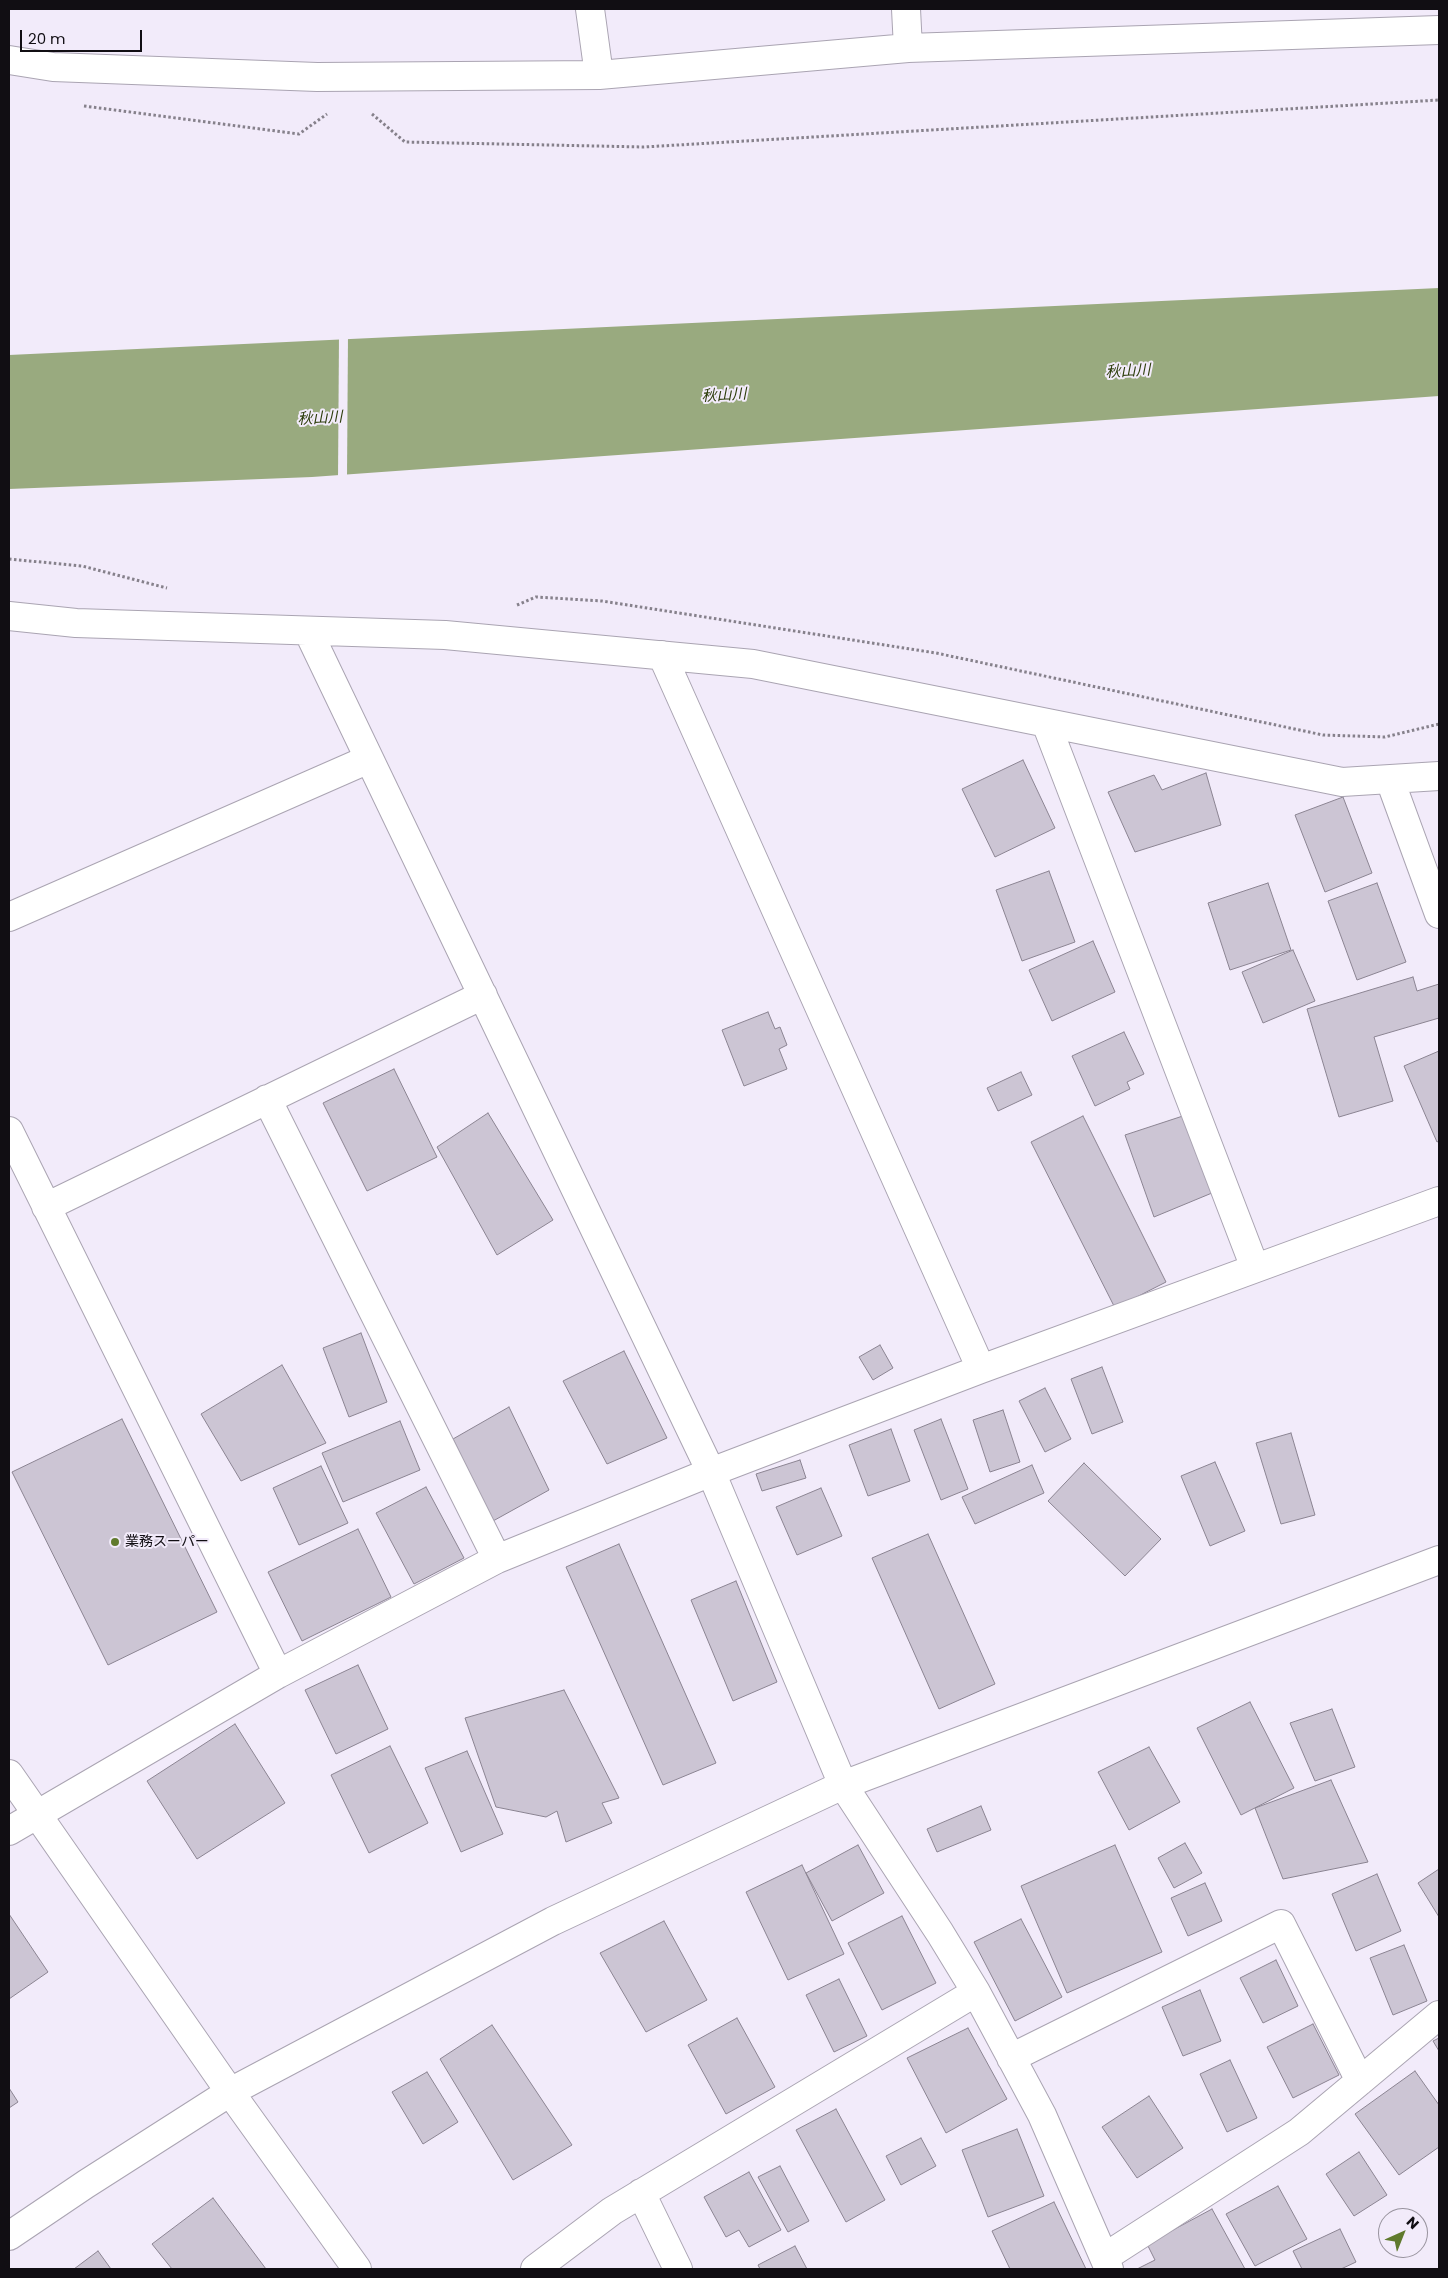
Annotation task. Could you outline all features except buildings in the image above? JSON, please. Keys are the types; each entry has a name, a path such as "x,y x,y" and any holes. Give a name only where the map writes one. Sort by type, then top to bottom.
{"street":[{"path":"590,9 600,75"},
{"path":"906,9 908,48"},
{"path":"9,60 54,67 317,77 600,75 908,48 1439,30"},
{"path":"9,616 76,623 445,636 753,664 1342,782 1439,776"},
{"path":"308,631 711,1472 843,1785 940,1933 976,1992 1042,2115 1107,2263 1299,2132 1439,2015"},
{"path":"662,655 981,1369"},
{"path":"1046,723 1255,1268"},
{"path":"9,916 369,759"},
{"path":"1390,780 1439,914"},
{"path":"46,1207 483,995"},
{"path":"267,1099 496,1559"},
{"path":"9,1131 278,1674"},
{"path":"9,1831 35,1814 278,1674 496,1559 711,1472 981,1369 1439,1201"},
{"path":"9,2236 86,2184 230,2092 553,1921 843,1785 1439,1560"},
{"path":"9,1774 230,2092 357,2269"},
{"path":"1012,2058 1281,1924 1360,2081"},
{"path":"535,2269 612,2211 976,1992"},
{"path":"641,2193 678,2269"}],"path":[{"path":"365,114 373,115 405,142 644,147 1439,100"},
{"path":"76,105 299,134 331,110"},
{"path":"9,559 82,566 171,590"}],"water":[{"name":"秋山川","path":"1439,288 1439,396 312,477 9,489 9,355"}],"pier":[{"path":"348,335 347,477 338,478 339,336"}],"place":[{"name":"業務スーパー","path":"115,1542"}]}
